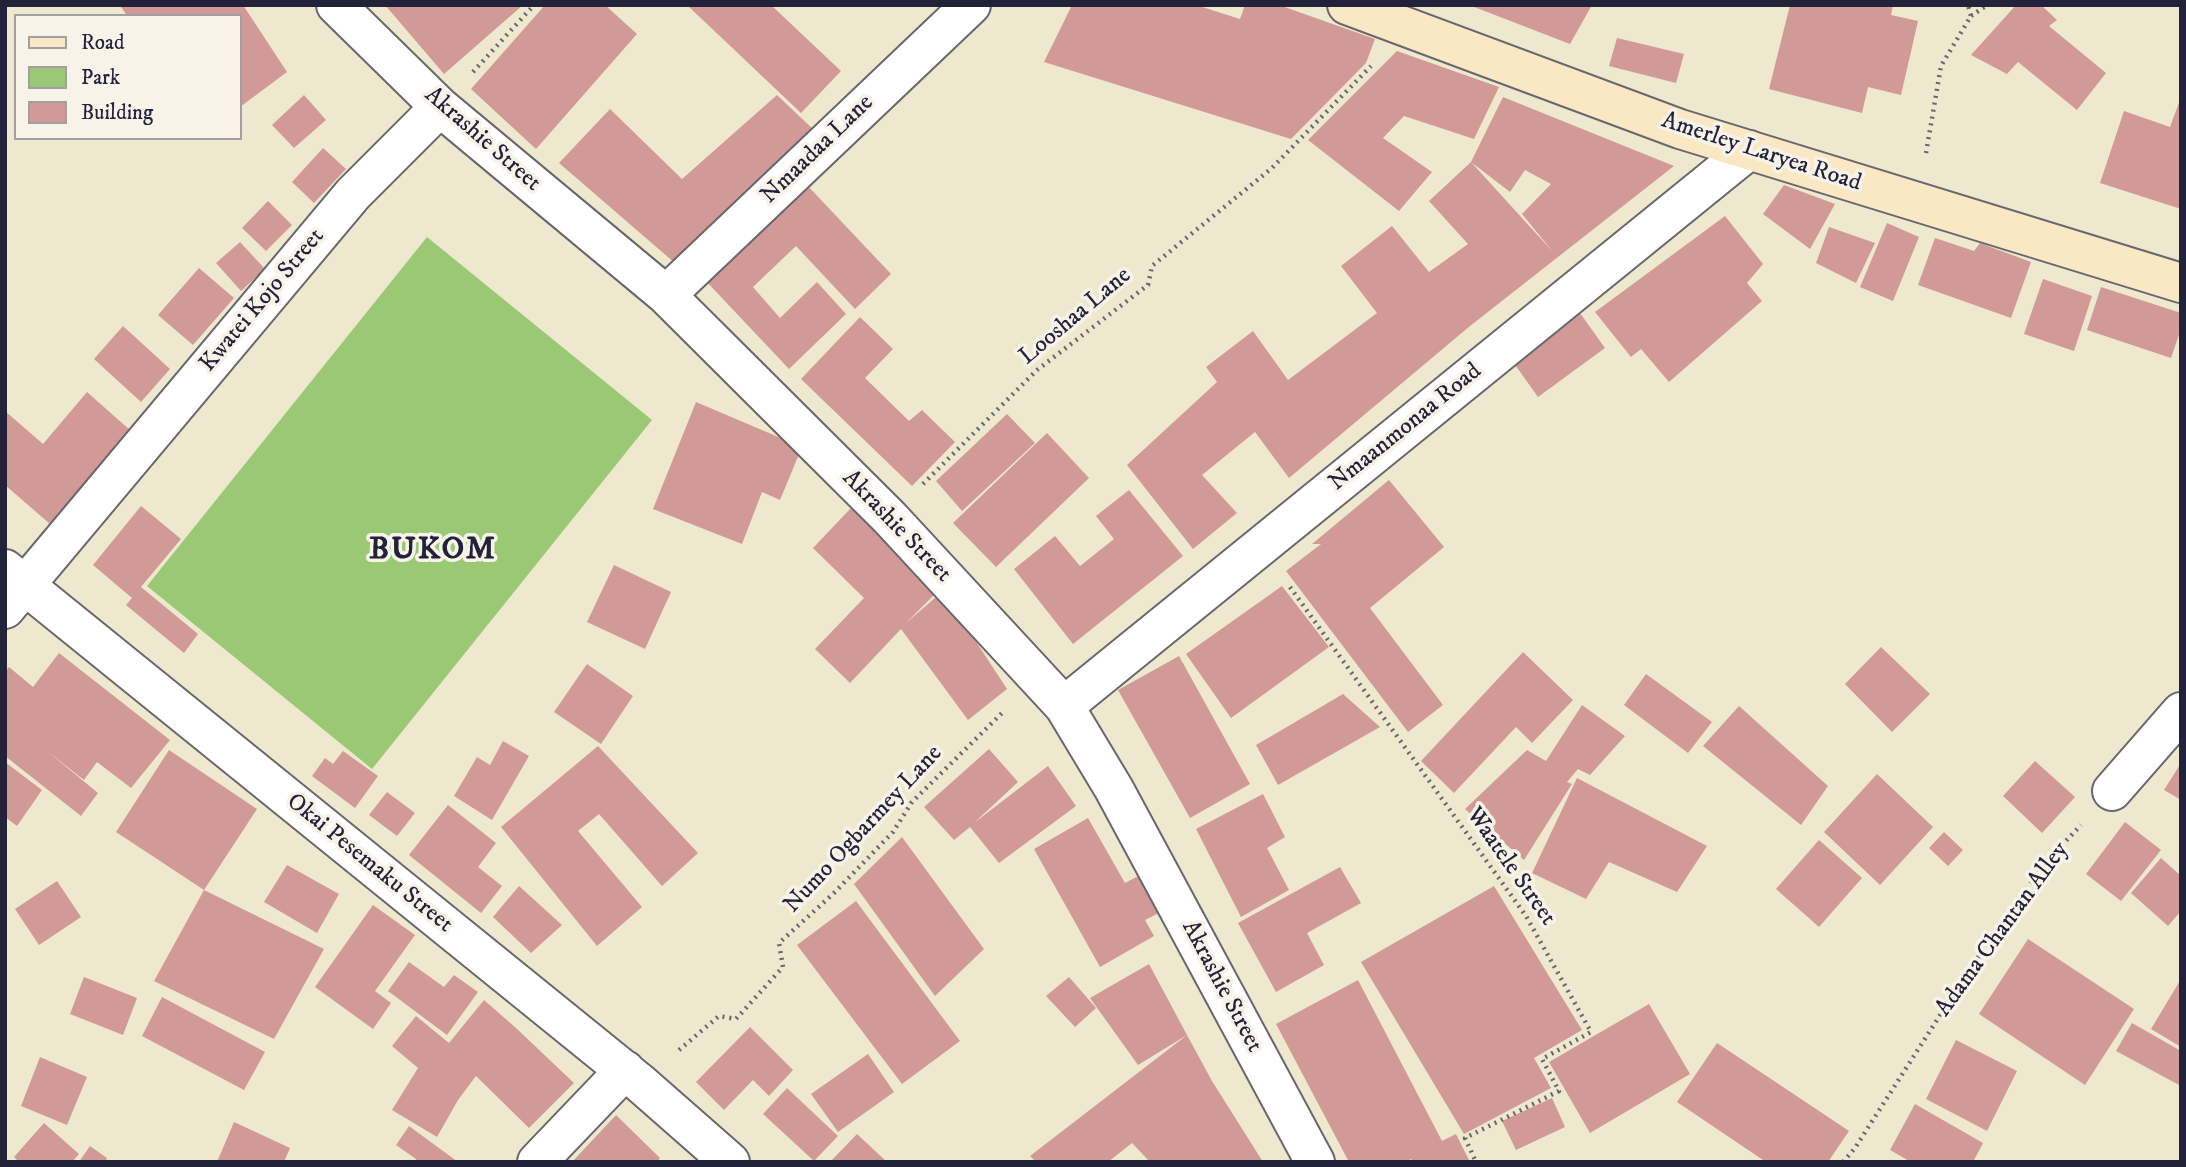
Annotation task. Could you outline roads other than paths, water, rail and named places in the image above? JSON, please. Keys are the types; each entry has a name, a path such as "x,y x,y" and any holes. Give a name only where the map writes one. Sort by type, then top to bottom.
{"street":[{"name":"Akrashie Street","path":"336,5 440,107 666,295 890,518 1064,706 1114,789 1315,1162"},
{"name":"Nmaadaa Lane","path":"666,295 971,5"},
{"name":"Amerley Laryea Road","path":"1347,5 1680,129 2181,283"},
{"name":"Kwatei Kojo Street","path":"11,588 353,194 440,107"},
{"name":"Nmaanmonaa Road","path":"1064,706 1749,150"},
{"name":"Okai Pesemaku Street","path":"11,588 632,1077 730,1162"},
{"path":"2112,791 2181,712"},
{"path":"537,1162 632,1077"}],"district":[{"name":"BUKOM","path":"433,551"}]}
